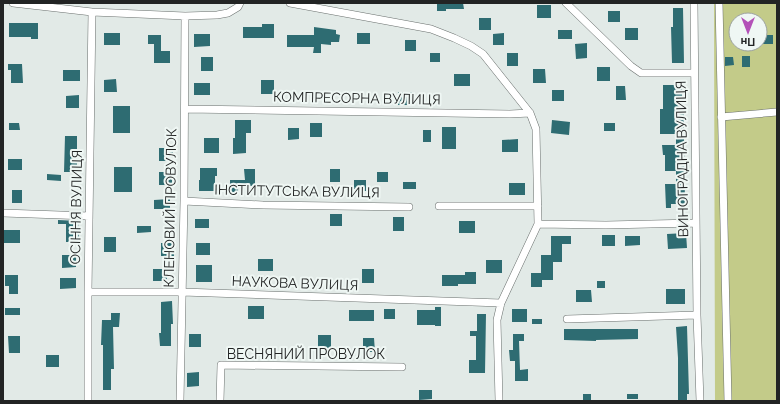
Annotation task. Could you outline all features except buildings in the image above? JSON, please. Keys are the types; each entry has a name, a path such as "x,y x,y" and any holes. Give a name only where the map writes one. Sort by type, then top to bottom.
{"street":[{"path":"13,3 92,12 185,16 217,15 228,13 238,8 240,3"},
{"path":"290,3 431,29 454,38 484,54 530,113 536,129 538,224 500,303 497,320 499,401"},
{"path":"566,3 631,66 641,72 694,73"},
{"name":"ВИНОГРАДНА ВУЛИЦЯ","path":"694,3 697,316 700,401"},
{"path":"720,3 721,117 728,401"},
{"name":"ОСІННЯ ВУЛИЦЯ","path":"88,401 92,12"},
{"name":"КЛЕНОВИЙ ПРОВУЛОК","path":"180,401 184,201 185,16"},
{"name":"КОМПРЕСОРНА ВУЛИЦЯ","path":"185,109 510,114 530,113"},
{"path":"721,117 777,112"},
{"name":"ІНСТИТУТСЬКА ВУЛИЦЯ","path":"184,201 263,205 409,207"},
{"path":"439,206 538,206"},
{"path":"3,213 89,216"},
{"path":"538,224 606,225 696,223"},
{"name":"НАУКОВА ВУЛИЦЯ","path":"88,292 182,292 500,303"},
{"path":"567,319 697,316"},
{"name":"ВЕСНЯНИЙ ПРОВУЛОК","path":"220,401 221,364 402,367"}],"green space":[{"path":"714,3 777,3 777,401 715,401"}]}
